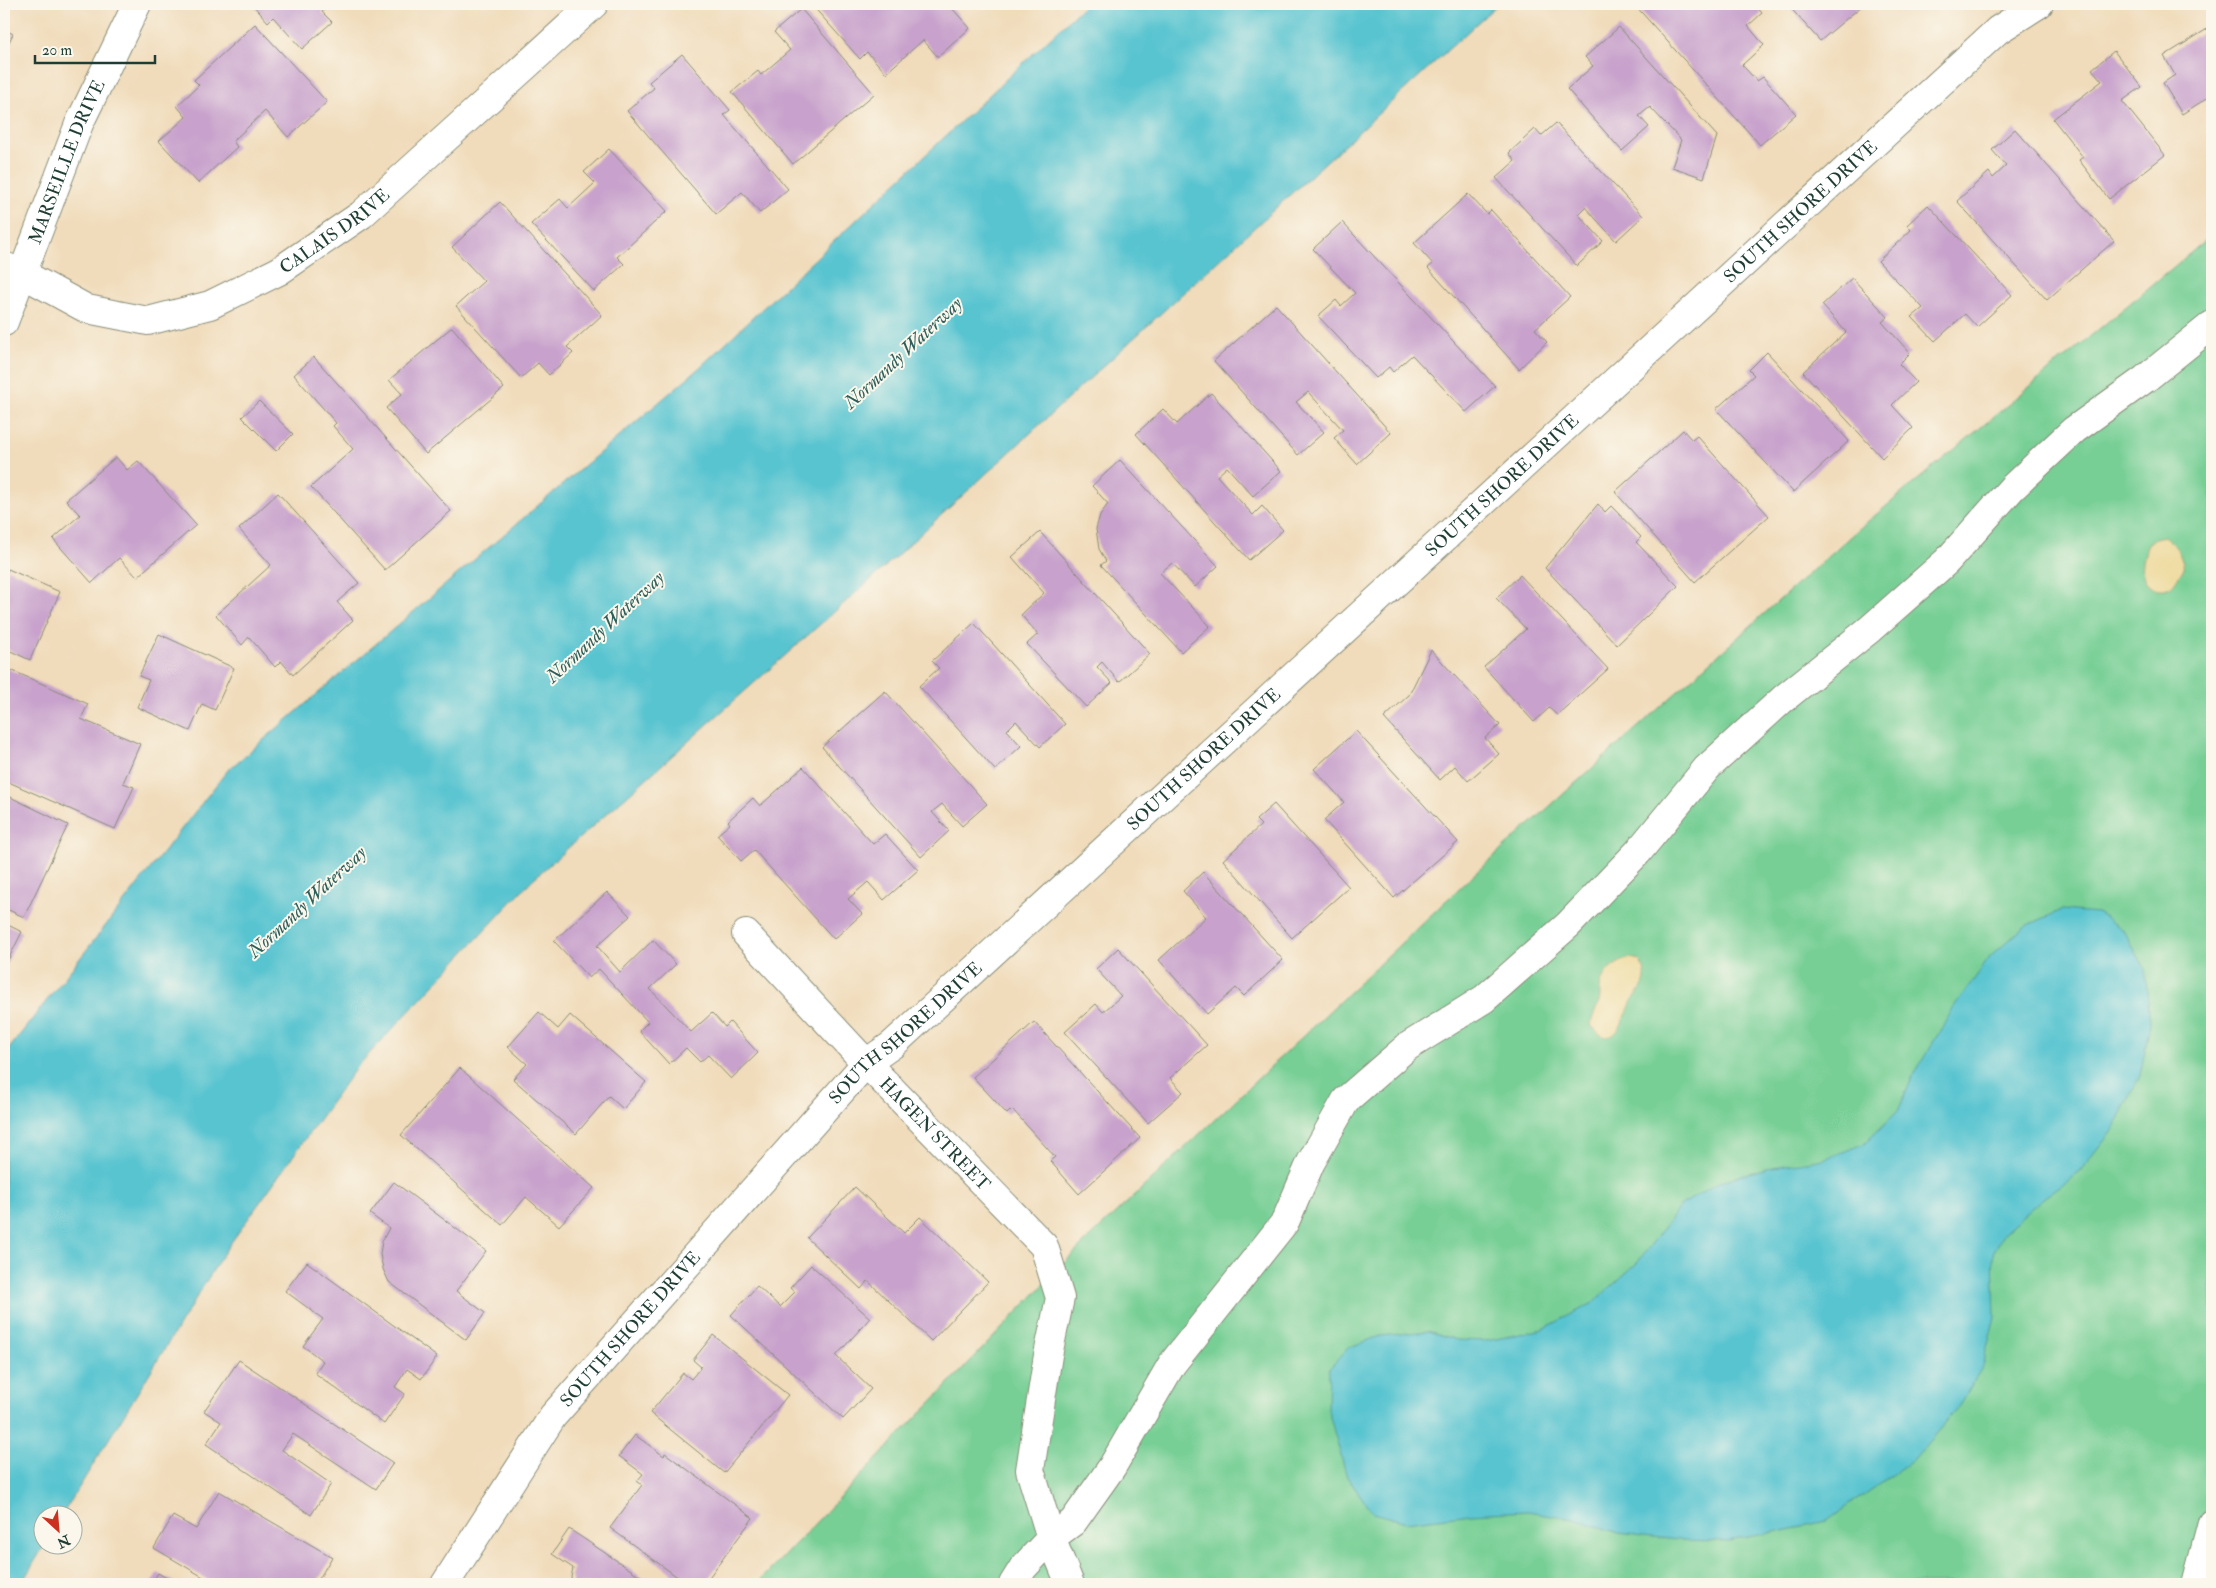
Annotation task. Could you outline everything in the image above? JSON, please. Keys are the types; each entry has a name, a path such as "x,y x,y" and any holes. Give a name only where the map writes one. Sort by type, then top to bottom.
{"street":[{"name":"MARSEILLE DRIVE","path":"4,322 13,270 79,124 137,4"},
{"name":"CALAIS DRIVE","path":"13,270 87,309 148,322 210,305 279,272 361,215 594,4"},
{"name":"SOUTH SHORE DRIVE","path":"445,1584 553,1416 866,1063 892,1045 1998,30 2039,4"},
{"path":"1013,1584 1023,1568 1051,1538 1073,1522 1112,1467 1172,1364 1285,1222 1311,1162 1346,1100 1407,1047 1484,999 1568,925 1638,852 1707,768 1783,698 1870,629 1947,561 2012,488 2074,430 2145,379 2212,324"},
{"name":"HAGEN STREET","path":"746,934 866,1063 1044,1246 1060,1298 1048,1355 1030,1470 1051,1538"},
{"path":"2196,1584 2212,1523"},
{"path":"1051,1538 1070,1584"}],"green space":[{"path":"2212,235 2212,1584 757,1584 1078,1249 1470,878 1854,533"}],"sand":[{"path":"2164,536 2178,550 2184,569 2170,587 2159,589 2149,585 2145,580 2142,569 2148,544 2155,538"},
{"path":"1631,958 1639,960 1644,968 1644,982 1642,988 1632,1001 1622,1024 1612,1036 1606,1037 1599,1034 1591,1025 1599,1002 1601,983 1605,974 1613,967"}],"water":[{"name":"Normandy Waterway","path":"1086,4 1498,4 877,574 532,880 356,1068 225,1251 68,1506 32,1506 32,1556 38,1556 21,1584 4,1584 4,1055 227,771 699,368"},
{"path":"2062,910 2098,913 2124,931 2145,968 2150,1023 2140,1076 2115,1127 2081,1171 2042,1199 2004,1232 1993,1254 1995,1317 1981,1370 1957,1409 1912,1461 1827,1521 1729,1541 1677,1540 1619,1533 1574,1519 1528,1511 1470,1514 1406,1522 1373,1513 1347,1477 1328,1410 1329,1369 1349,1347 1381,1336 1428,1331 1457,1340 1487,1341 1543,1329 1593,1303 1638,1262 1681,1205 1721,1181 1767,1168 1824,1159 1864,1144 1898,1111 1913,1076 1953,1009 1990,957 2024,927"}],"building":[{"path":"252,4 331,4 322,12 332,22 302,49 273,17 268,22"},
{"path":"811,4 948,4 970,28 938,57 923,40 886,73 867,52 860,59"},
{"path":"1634,4 1754,4 1762,13 1748,26 1764,45 1742,65 1757,81 1763,77 1796,114 1760,145"},
{"path":"1787,4 1864,4 1820,41"},
{"path":"801,9 874,94 793,164 732,92 758,71 761,75 790,50 774,32"},
{"path":"255,24 327,102 288,137 265,111 233,141 237,147 198,183 159,141 186,117 177,106 199,85 194,80"},
{"path":"2212,26 2212,95 2182,114 2163,83 2175,75 2164,56"},
{"path":"1619,27 1717,136 1704,178 1672,167 1681,140 1650,107 1639,116 1649,127 1622,151 1567,89 1593,66 1585,57"},
{"path":"4,29 13,34 4,52"},
{"path":"2114,51 2142,87 2122,101 2165,155 2109,199 2079,160 2083,157 2053,119 2102,81 2092,69"},
{"path":"682,54 730,110 724,115 788,189 760,213 742,192 716,214 627,111 654,88 649,82"},
{"path":"1556,123 1643,216 1616,241 1585,207 1578,214 1603,241 1577,266 1496,178 1515,161 1509,153 1535,129 1541,136"},
{"path":"2015,129 2114,241 2047,300 1957,201 1989,172 1993,178 2006,166 1992,150"},
{"path":"609,149 667,211 617,257 624,264 594,291 531,224 560,199 568,208 595,183 584,172"},
{"path":"1468,194 1487,214 1491,210 1570,297 1535,329 1547,342 1519,369 1428,268 1433,264 1414,243"},
{"path":"500,202 602,315 567,347 573,353 549,375 538,363 521,378 456,306 484,281 452,247"},
{"path":"1928,205 2012,295 1977,327 1965,314 1935,341 1912,317 1923,308 1878,261 1911,230 1907,225"},
{"path":"1342,222 1495,386 1466,412 1412,355 1393,372 1389,367 1376,378 1318,316 1336,300 1341,306 1355,293 1313,249"},
{"path":"1852,278 1888,317 1882,322 1910,353 1899,364 1916,382 1892,405 1913,428 1882,458 1803,372 1846,332 1822,305"},
{"path":"1276,305 1391,433 1357,464 1334,438 1343,430 1308,392 1296,402 1324,432 1298,455 1214,361"},
{"path":"452,327 504,388 426,454 386,408 402,394 389,380"},
{"path":"1767,352 1849,441 1793,492 1716,409 1754,375 1749,370"},
{"path":"314,357 451,511 385,570 311,487 353,449 333,426 336,423 294,375"},
{"path":"1211,393 1281,471 1253,496 1227,467 1217,476 1253,515 1262,506 1283,530 1249,560 1136,434 1163,409 1177,424"},
{"path":"259,401 293,434 276,451 242,417"},
{"path":"1683,430 1692,440 1697,436 1769,516 1695,582 1615,492"},
{"path":"116,457 127,470 138,461 196,525 137,577 119,558 92,583 53,539 80,515 66,500"},
{"path":"1120,460 1218,566 1195,587 1172,563 1160,573 1210,626 1181,652 1101,565 1106,561 1099,549 1096,529 1100,515 1108,504 1092,486"},
{"path":"278,493 359,583 337,602 353,620 293,675 281,661 275,667 249,637 242,645 216,615 271,565 239,529"},
{"path":"1598,504 1605,512 1611,506 1641,537 1636,542 1678,586 1617,645 1545,568"},
{"path":"1040,532 1150,654 1119,682 1102,662 1097,667 1112,683 1086,707 1027,644 1038,634 1021,615 1044,593 1012,557"},
{"path":"8,569 60,592 30,660 4,648 4,580"},
{"path":"1520,575 1608,669 1557,715 1549,708 1534,722 1484,667 1526,629 1496,598"},
{"path":"974,623 1065,724 1040,747 1016,721 1007,730 1021,746 995,770 919,686 939,668 932,661"},
{"path":"159,634 234,668 215,710 202,704 190,731 137,707 149,680 139,676"},
{"path":"1431,650 1500,725 1485,738 1499,754 1468,781 1455,766 1440,780 1384,718 1409,695"},
{"path":"4,667 88,704 81,719 140,744 123,783 134,787 115,829 4,780"},
{"path":"885,691 987,804 962,826 942,804 932,812 949,831 921,857 822,747"},
{"path":"1356,731 1458,842 1394,898 1324,820 1344,802 1314,769"},
{"path":"803,767 873,844 885,834 918,870 884,900 868,882 848,899 862,914 834,939 754,850 741,861 717,835 730,824 728,821 753,798 760,806"},
{"path":"4,794 68,825 24,917 4,908"},
{"path":"1274,804 1349,887 1292,938 1223,860 1261,825 1256,820"},
{"path":"1203,872 1283,960 1244,996 1236,988 1207,1014 1159,960 1206,917 1183,891"},
{"path":"607,892 630,916 597,946 620,972 653,940 676,964 650,989 691,1032 712,1013 725,1027 730,1022 758,1053 731,1079 708,1055 700,1062 686,1048 669,1064 639,1031 648,1022 599,969 589,978 554,941"},
{"path":"4,923 22,932 4,968"},
{"path":"1118,948 1207,1045 1170,1078 1183,1092 1148,1123 1065,1032 1096,1004 1103,1012 1121,996 1096,969"},
{"path":"539,1012 558,1029 570,1015 646,1082 623,1109 609,1096 576,1134 513,1079 527,1064 508,1047"},
{"path":"1034,1022 1140,1138 1079,1194 1050,1161 1055,1157 1012,1109 1007,1114 973,1077"},
{"path":"460,1068 594,1188 559,1226 526,1197 502,1225 401,1135"},
{"path":"394,1182 486,1251 456,1291 485,1313 466,1340 389,1282 383,1269 380,1254 382,1241 389,1228 370,1214"},
{"path":"855,1187 904,1233 920,1217 988,1282 931,1341 868,1281 861,1289 807,1238"},
{"path":"307,1262 437,1357 421,1379 407,1369 395,1387 405,1394 384,1424 315,1373 323,1361 303,1346 323,1319 285,1291"},
{"path":"811,1265 870,1318 836,1356 871,1389 843,1419 731,1315 757,1286 780,1307 795,1292 790,1288"},
{"path":"713,1335 788,1395 724,1473 650,1413 683,1373 691,1379 701,1367 693,1360"},
{"path":"239,1360 393,1463 376,1489 293,1434 282,1450 331,1484 311,1515 206,1444 221,1422 204,1411"},
{"path":"635,1435 664,1456 665,1453 753,1518 704,1584 687,1584 610,1528 642,1485 637,1481 643,1474 619,1456"},
{"path":"219,1491 332,1557 316,1584 306,1579 303,1584 215,1584 154,1548 173,1516 196,1529"},
{"path":"569,1529 652,1584 573,1584 571,1577 573,1568 552,1554"},
{"path":"158,1573 177,1584 151,1584"}]}
